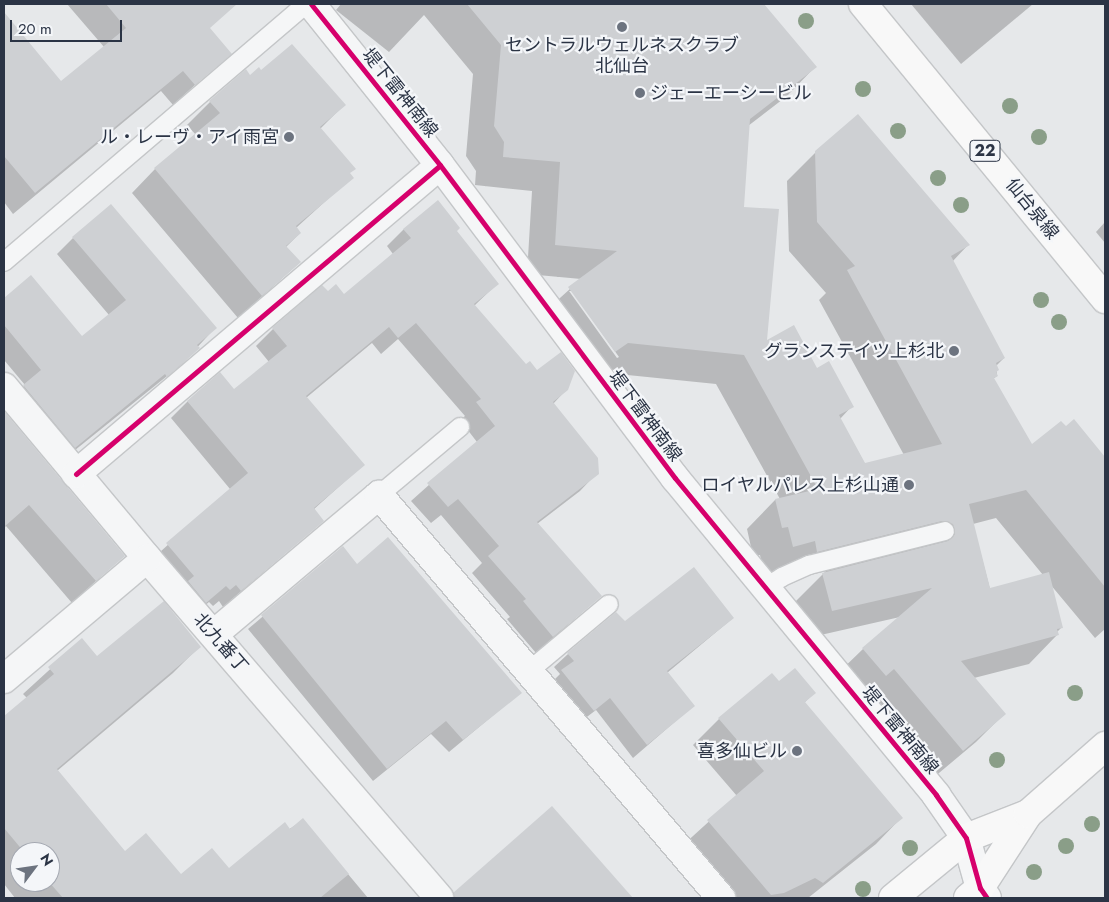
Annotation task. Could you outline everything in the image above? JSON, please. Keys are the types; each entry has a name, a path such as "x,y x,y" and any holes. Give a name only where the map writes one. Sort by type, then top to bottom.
{"main road":[{"name":"仙台泉線","path":"863,4 1105,298"},
{"path":"978,895 1028,814 1105,746"},
{"path":"893,898 966,838 1028,814"}],"street":[{"name":"堤下雷神南線","path":"312,4 440,165 674,478 936,795 966,838 978,895"},
{"path":"76,474 440,165"},
{"name":"北九番丁","path":"4,387 147,558 439,898"},
{"path":"214,634 379,495 721,898"},
{"path":"4,679 147,558"}],"lane":[{"path":"4,262 306,4"},
{"path":"379,495 460,427"},
{"path":"764,588 782,577 810,565 945,531"},
{"path":"529,671 609,604"}],"building":[{"path":"106,4 237,4 210,28 232,54 195,85 183,71 35,193 4,156 4,12 61,81 126,28"},
{"path":"467,4 764,4 817,67 750,119 744,207 779,209 767,340 794,325 817,368 829,361 854,407 839,415 865,463 942,444 847,270 855,266 817,222 815,151 858,114 970,245 951,256 1005,358 996,363 999,370 996,372 998,376 994,378 1032,444 1061,421 1066,426 1074,419 1105,457 1105,587 1026,490 969,504 990,588 1049,572 1063,628 1057,629 1059,635 961,661 1006,714 963,751 894,669 886,676 862,648 932,588 832,611 822,573 948,541 955,534 953,524 942,521 817,552 815,541 793,547 788,527 782,528 775,499 818,489 744,355 628,343 615,352 568,287 617,251 555,245 560,162 503,157 504,142 494,126 501,45"},
{"path":"292,44 346,105 320,127 356,169 350,173 354,178 296,226 301,233 286,246 301,262 262,296 154,168 220,113 209,101 246,69 250,75 259,67 261,70"},
{"path":"438,200 460,228 457,231 499,284 474,304 526,364 530,361 537,370 561,352 575,371 568,390 553,402 598,458 599,474 537,522 602,596 553,637 523,601 526,599 488,556 499,546 458,499 448,507 427,483 495,426 476,402 481,399 416,323 398,338 389,327 306,396 365,465 314,508 324,521 241,591 236,585 230,590 226,586 206,603 188,581 194,576 166,543 248,473 187,401 220,372 234,389 287,346 272,328 322,285 328,291 336,284 344,294 411,238 403,229"},
{"path":"111,204 217,328 197,345 200,348 167,377 165,374 75,448 23,385 41,370 4,325 4,298 31,275 82,336 126,300 72,237"},
{"path":"4,411 125,556 96,581 29,505 4,527"},
{"path":"388,537 522,693 463,740 446,721 387,769 261,615 343,546 357,564"},
{"path":"694,567 734,618 667,671 695,706 647,745 610,698 594,711 561,670 574,661 567,653 616,612 625,621"},
{"path":"164,601 201,647 57,769 125,851 146,833 181,874 212,848 229,868 285,822 290,829 303,818 349,874 320,898 63,898 58,892 60,892 60,842 16,842 4,828 4,716 54,674 48,667 82,638 97,656"},
{"name":"喜多仙ビル","path":"795,668 816,693 805,702 903,818 823,883 815,878 784,893 771,895 707,820 764,771 718,718 772,673 779,681"},
{"path":"552,806 633,898 454,898 453,893"}],"cycle path":[{"path":"311,4 440,165 675,478 936,795 966,838 980,888 987,898"},
{"path":"76,474 440,165"}],"place":[{"name":"セントラルウェルネスクラブ 北仙台","path":"622,27"},
{"name":"ジェーエーシービル","path":"640,93"},
{"name":"ル・レーヴ・アイ雨宮","path":"289,137"},
{"name":"グランステイツ上杉北","path":"954,351"},
{"name":"ロイヤルパレス上杉山通","path":"909,485"},
{"name":"喜多仙ビル","path":"797,751"}]}
